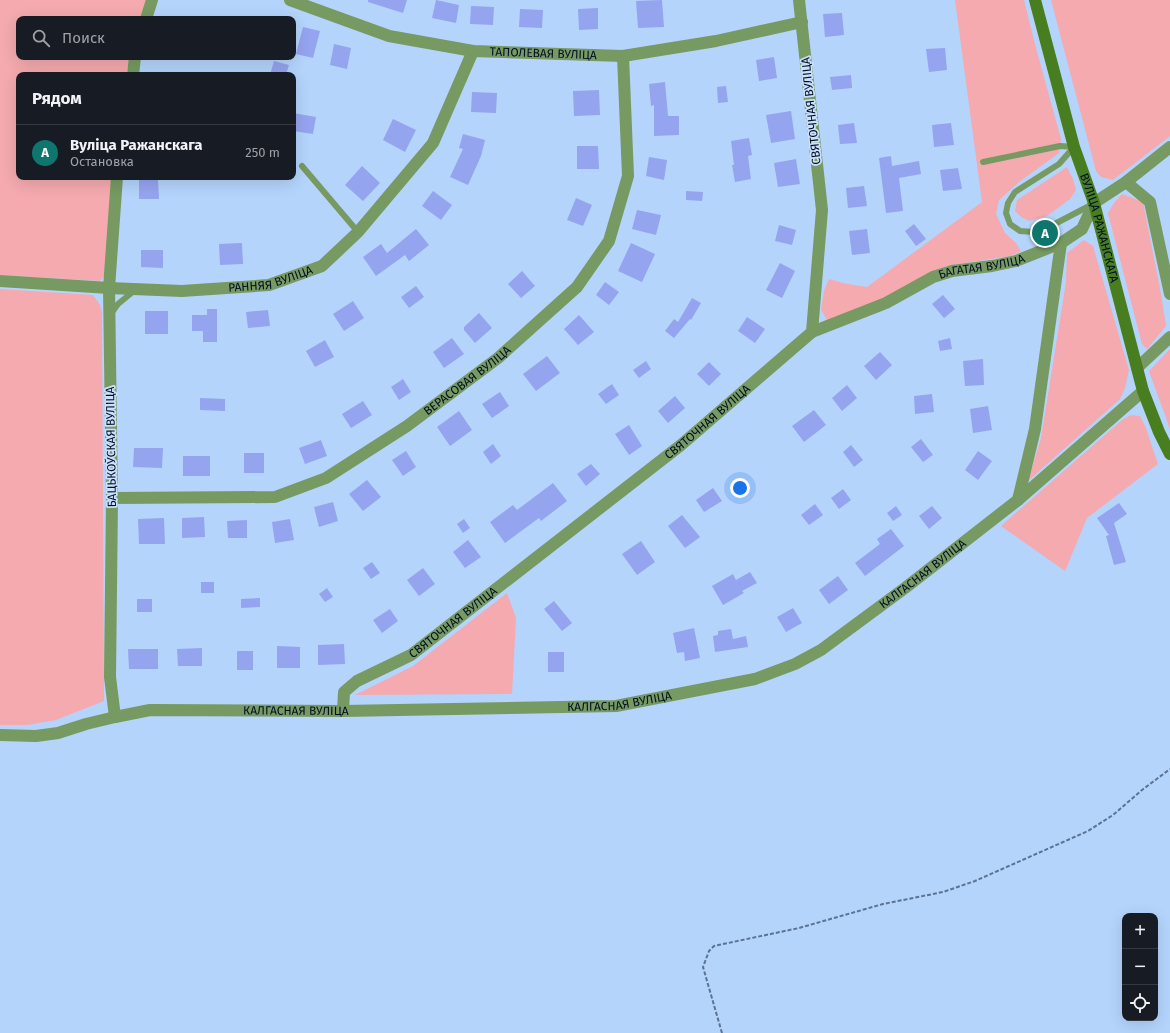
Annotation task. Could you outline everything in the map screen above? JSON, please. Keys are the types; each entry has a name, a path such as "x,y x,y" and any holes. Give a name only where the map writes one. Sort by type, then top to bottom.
{"street":[{"path":"147,16 152,0"},
{"name":"ТАПОЛЕВАЯ ВУЛІЦА","path":"290,0 389,36 474,51 623,56 716,41 802,22"},
{"name":"СВЯТОЧНАЯ ВУЛІЦА","path":"343,711 344,692 357,681 412,655 681,445 812,332 822,210 799,0"},
{"name":"ВУЛІЦА РАЖАНСКАГА","path":"1035,0 1074,147 1094,203 1143,391 1159,432 1170,454"},
{"name":"РАННЯЯ ВУЛІЦА","path":"0,281 182,291 269,285 322,266 358,232 433,143 474,51"},
{"name":"ВЕРАСОВАЯ ВУЛІЦА","path":"112,498 275,497 326,478 407,426 498,358 577,287 609,241 628,176 623,56"},
{"path":"133,72 135,60"},
{"path":"1094,203 1126,182 1170,147"},
{"name":"БАЦЬКОЎСКАЯ ВУЛІЦА","path":"115,717 110,677 112,498 109,288 117,180"},
{"path":"1126,182 1150,202 1170,294"},
{"name":"БАГАТАЯ ВУЛІЦА","path":"812,332 886,303 933,277 952,271 992,266 1016,261 1061,243 1082,229 1094,203"},
{"path":"1018,500 1035,429 1061,243"},
{"path":"1137,368 1170,338"},
{"name":"КАЛГАСНАЯ ВУЛІЦА","path":"0,735 36,736 58,733 86,724 150,710 343,711 616,706 755,679 795,664 821,650 905,588 1018,500 1143,391"}],"lane":[{"path":"983,162 1060,146 1074,147"},
{"path":"1074,147 1059,164 1015,192 1008,203 1006,213 1010,224 1020,231 1032,232 1047,228 1094,203"},
{"path":"302,166 358,232"},
{"path":"109,316 118,304 136,289"}],"path":[{"path":"722,1033 703,967 709,951 714,946 799,928 883,904 943,892 975,882 1088,831 1113,815 1142,790 1170,769"}],"shaded area":[{"path":"0,0 146,0 141,16 16,16 16,60 129,60 127,72 16,72 16,180 113,180 104,276 100,281 0,275"},
{"path":"955,0 1024,0 1061,139 1059,153 1019,182 999,200 996,214 1005,233 1016,243 1021,251 1011,256 946,266 877,302 827,320 821,310 824,291 829,279 867,287 982,202"},
{"path":"1051,0 1170,0 1170,136 1113,180 1101,177 1096,171"},
{"path":"1067,167 1073,179 1076,190 1070,199 1047,216 1029,221 1021,217 1015,211 1017,200"},
{"path":"1122,194 1143,202 1161,294 1166,326 1147,349 1142,344 1108,213"},
{"path":"1084,240 1093,246 1129,370 1125,388 1120,399 1028,481 1041,438 1066,282 1067,253"},
{"path":"0,289 93,295 100,305 102,312 104,701 56,720 28,725 0,725"},
{"path":"1170,349 1170,429 1149,371"},
{"path":"1131,415 1140,416 1146,428 1158,464 1087,518 1065,571 1001,526 1122,420"},
{"path":"507,593 516,618 512,694 355,695 413,666"}],"building":[{"path":"368,0 407,0 403,13 368,2"},
{"path":"436,0 459,5 456,23 432,18"},
{"path":"662,0 664,27 638,28 636,1"},
{"path":"471,6 494,7 493,25 470,24"},
{"path":"598,8 598,29 579,30 578,9"},
{"path":"520,9 543,10 542,28 519,27"},
{"path":"842,13 844,35 825,37 823,14"},
{"path":"303,27 320,31 313,58 296,54"},
{"path":"334,44 351,48 347,69 330,65"},
{"path":"945,48 947,70 929,72 926,49"},
{"path":"774,57 777,78 759,81 756,60"},
{"path":"274,61 289,65 287,72 271,72"},
{"path":"851,75 852,88 832,90 830,77"},
{"path":"665,82 668,116 679,116 679,135 654,136 654,105 651,106 649,84"},
{"path":"726,86 728,102 718,103 717,87"},
{"path":"599,90 600,115 574,116 573,91"},
{"path":"472,92 497,93 496,113 471,112"},
{"path":"791,111 795,139 771,143 766,115"},
{"path":"296,114 316,117 313,134 296,131"},
{"path":"393,119 416,130 405,152 383,140"},
{"path":"854,123 857,143 840,144 838,125"},
{"path":"951,123 954,145 934,147 932,125"},
{"path":"463,134 485,140 481,156 468,185 450,177 463,149 459,148"},
{"path":"749,138 752,155 748,156 751,179 735,182 732,165 734,165 731,141"},
{"path":"577,146 598,146 599,169 577,169"},
{"path":"891,156 892,166 919,161 921,174 899,178 903,211 886,213 879,158"},
{"path":"649,157 667,160 664,180 646,176"},
{"path":"796,159 800,184 778,187 774,163"},
{"path":"362,166 380,183 363,201 345,185"},
{"path":"958,168 962,189 943,191 940,170"},
{"path":"139,180 158,180 159,199 139,199"},
{"path":"864,186 867,206 848,208 846,188"},
{"path":"433,191 452,205 441,220 422,206"},
{"path":"686,191 703,192 702,201 686,200"},
{"path":"576,198 592,205 583,226 567,220"},
{"path":"637,210 661,215 656,235 632,229"},
{"path":"914,224 926,239 916,246 905,231"},
{"path":"779,225 796,230 792,245 775,241"},
{"path":"416,229 429,245 409,261 405,255 376,276 363,257 381,244 387,253"},
{"path":"867,229 870,253 852,255 849,231"},
{"path":"242,243 243,264 220,265 219,244"},
{"path":"631,243 655,254 642,282 618,271"},
{"path":"141,250 163,250 163,268 141,267"},
{"path":"780,263 795,271 782,298 766,290"},
{"path":"522,271 535,286 521,298 508,284"},
{"path":"605,282 619,292 609,305 596,295"},
{"path":"416,286 424,297 409,308 401,297"},
{"path":"943,295 955,309 944,318 932,304"},
{"path":"692,298 701,303 691,320 690,319 674,338 665,331 674,319 678,322"},
{"path":"353,301 364,318 344,331 333,314"},
{"path":"207,309 217,309 217,342 203,342 203,331 192,331 192,315 207,315"},
{"path":"268,310 270,326 248,328 246,312"},
{"path":"145,311 168,311 168,334 145,334"},
{"path":"479,313 492,328 475,343 464,330 464,327"},
{"path":"579,315 594,332 578,345 564,329"},
{"path":"747,317 765,329 755,343 738,331"},
{"path":"452,338 464,354 444,368 433,352"},
{"path":"950,338 952,349 940,351 938,341"},
{"path":"325,340 334,357 315,367 306,351"},
{"path":"880,352 892,365 876,380 864,366"},
{"path":"547,356 560,373 536,391 523,374"},
{"path":"983,359 984,385 965,386 963,361"},
{"path":"646,361 651,369 639,378 633,370"},
{"path":"709,362 721,374 709,386 697,374"},
{"path":"403,379 411,392 399,400 391,387"},
{"path":"612,384 619,395 606,404 598,394"},
{"path":"847,385 857,398 842,411 832,398"},
{"path":"500,392 509,406 492,418 482,404"},
{"path":"932,394 934,412 915,414 914,396"},
{"path":"675,396 685,408 668,423 658,411"},
{"path":"200,398 225,399 225,411 200,410"},
{"path":"363,401 372,415 351,428 342,414"},
{"path":"988,406 992,430 973,433 970,409"},
{"path":"814,410 826,425 804,442 792,426"},
{"path":"459,411 472,430 450,446 437,427"},
{"path":"629,425 642,446 629,455 615,434"},
{"path":"921,439 933,455 923,462 911,447"},
{"path":"321,440 327,456 305,464 299,448"},
{"path":"493,444 501,456 491,464 483,452"},
{"path":"851,445 863,460 854,467 843,452"},
{"path":"134,448 163,448 162,468 133,467"},
{"path":"406,451 416,467 403,476 392,460"},
{"path":"978,451 992,461 978,480 965,470"},
{"path":"244,453 264,453 264,473 244,473"},
{"path":"183,456 210,456 210,476 183,476"},
{"path":"591,464 600,474 586,486 577,474"},
{"path":"367,480 381,497 363,511 349,494"},
{"path":"553,483 567,501 541,521 539,518 505,543 490,522 513,505 517,510"},
{"path":"713,488 722,501 704,512 696,500"},
{"path":"843,489 851,500 839,509 831,498"},
{"path":"333,502 338,521 319,527 314,507"},
{"path":"1119,503 1127,514 1114,523 1126,562 1114,565 1106,536 1109,535 1097,518"},
{"path":"815,504 823,515 809,525 801,515"},
{"path":"896,506 902,515 893,521 887,513"},
{"path":"932,506 942,518 929,529 919,516"},
{"path":"682,515 700,537 685,548 668,526"},
{"path":"204,517 205,537 182,538 182,518"},
{"path":"164,518 165,544 139,544 138,519"},
{"path":"290,519 294,540 275,543 272,522"},
{"path":"464,519 470,528 463,533 457,524"},
{"path":"247,520 247,538 228,538 227,521"},
{"path":"891,529 904,546 865,576 855,563 880,544 877,539"},
{"path":"468,540 481,557 465,568 453,552"},
{"path":"641,541 655,562 637,575 622,554"},
{"path":"372,562 380,573 371,579 363,568"},
{"path":"423,568 435,584 419,596 407,580"},
{"path":"750,572 757,583 742,591 744,593 723,605 712,586 733,574 736,580"},
{"path":"838,576 848,590 829,604 819,590"},
{"path":"201,582 214,582 214,593 201,593"},
{"path":"327,588 333,597 325,602 319,594"},
{"path":"260,598 260,607 241,608 241,599"},
{"path":"137,599 152,599 152,612 137,612"},
{"path":"554,601 572,623 562,631 544,609"},
{"path":"793,608 802,623 786,632 777,617"},
{"path":"390,609 398,621 382,633 373,620"},
{"path":"694,628 700,658 685,661 684,652 677,653 673,633"},
{"path":"731,629 733,639 746,636 748,647 715,652 713,636 718,635 718,631"},
{"path":"344,644 345,664 318,665 318,645"},
{"path":"277,646 300,647 300,668 277,668"},
{"path":"202,648 202,666 178,666 177,649"},
{"path":"128,649 158,649 158,669 129,669"},
{"path":"237,651 253,651 253,670 237,670"},
{"path":"548,652 564,652 564,672 548,672"}],"place":[{"name":"Вуліца Ражанскага","path":"1045,233"}]}
